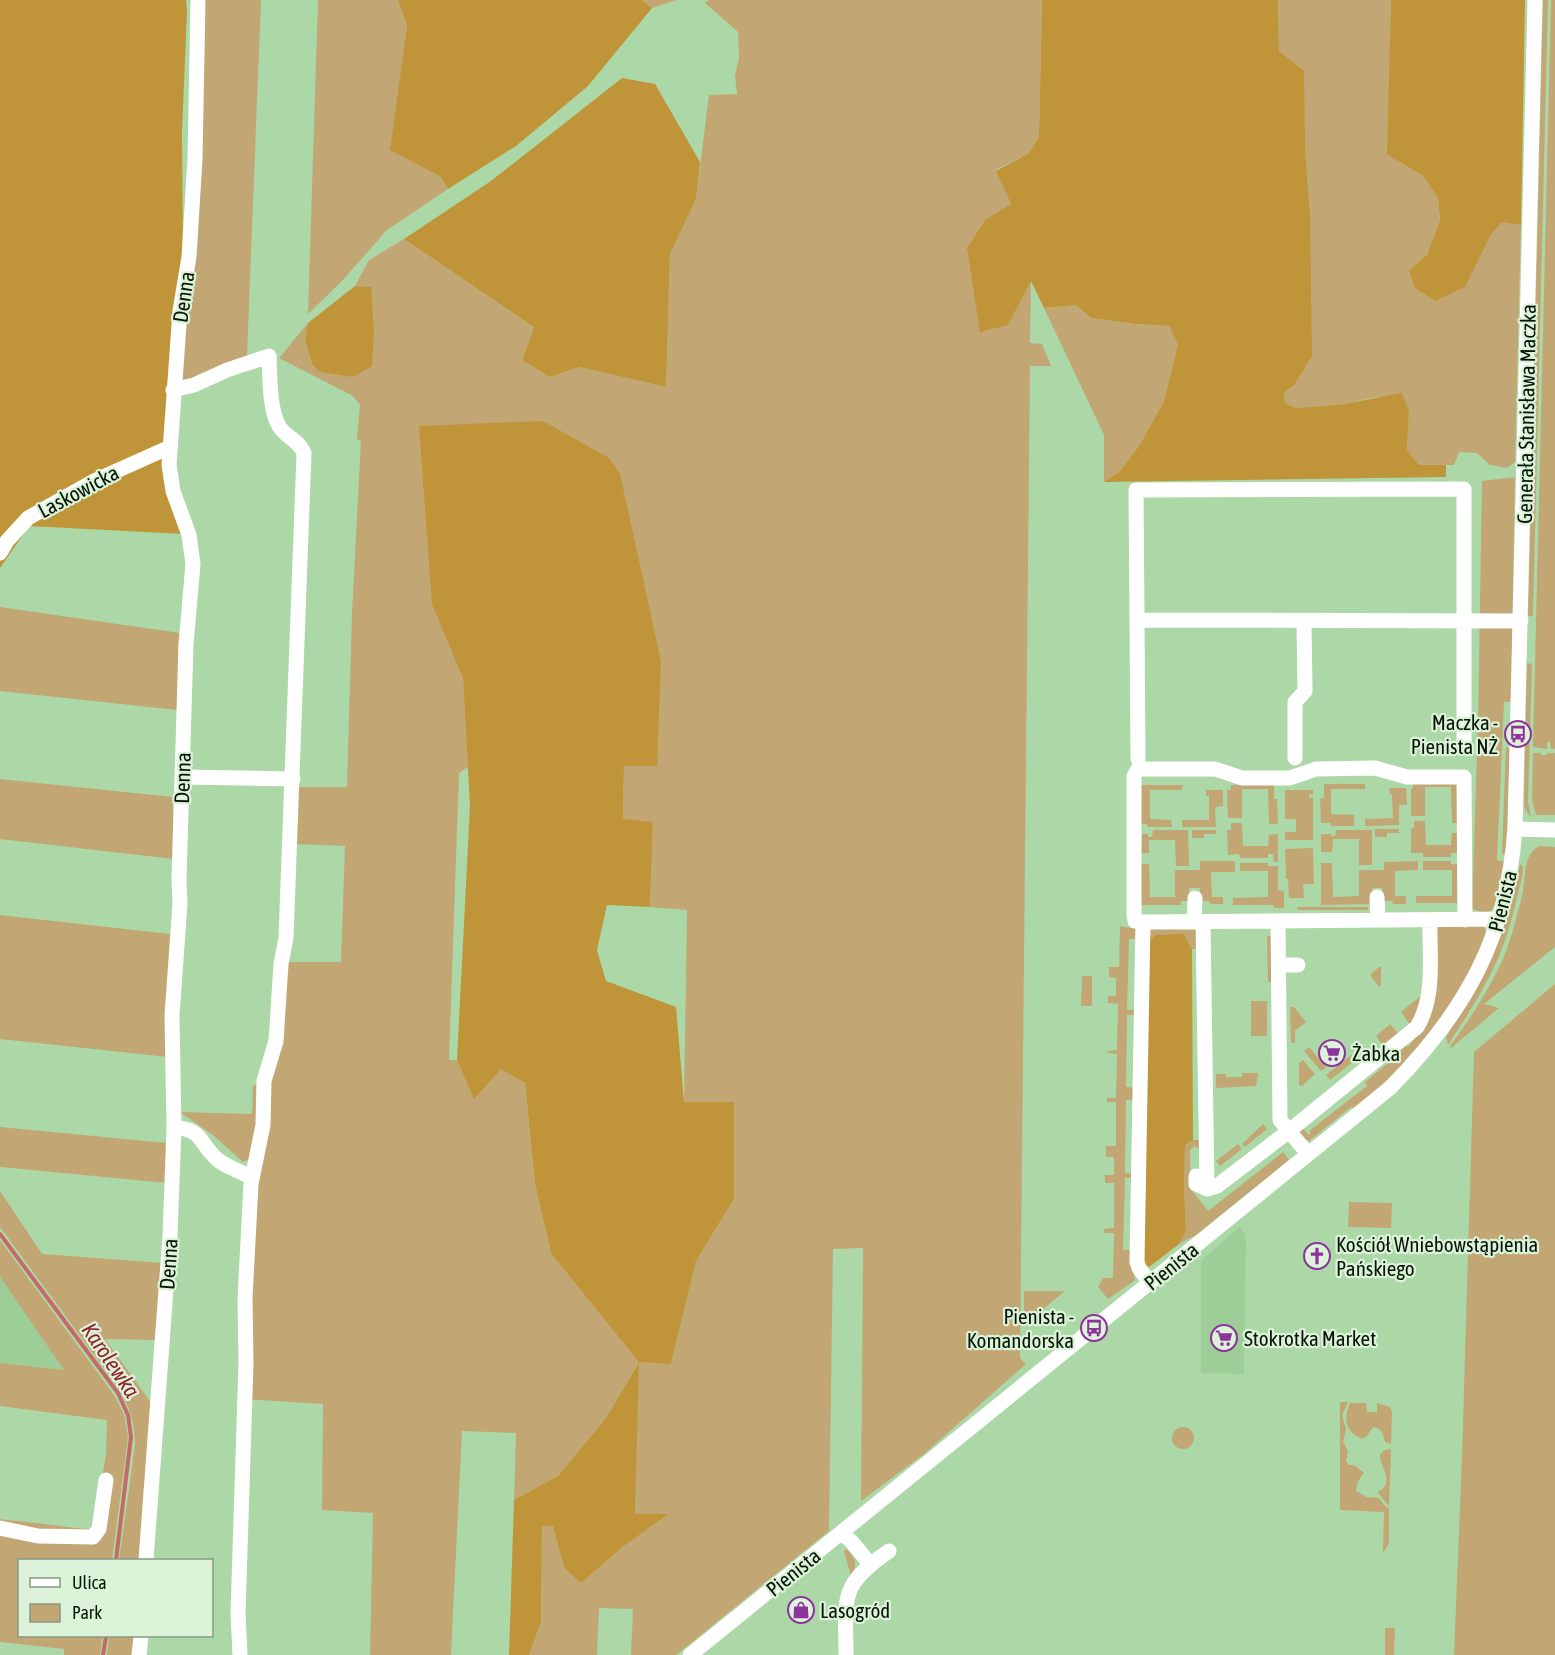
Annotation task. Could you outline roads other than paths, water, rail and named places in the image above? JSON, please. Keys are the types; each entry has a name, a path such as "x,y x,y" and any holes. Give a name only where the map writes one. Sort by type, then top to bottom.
{"street":[{"name":"Denna","path":"146,1559 156,1406 167,1294 174,1128 172,1015 180,904 186,644 193,564 189,535 173,491 169,465 180,311 189,257 195,159 198,0"},
{"name":"Generała Stanisława Maczka","path":"1515,829 1536,0"},
{"path":"173,390 194,385 227,370 269,356 275,417 279,427 297,441 304,453 286,946 282,964 276,1041 264,1081 263,1125 252,1178 245,1298 246,1363 238,1613 240,1655"},
{"name":"Laskowicka","path":"0,553 7,541 28,518 94,481 170,447"},
{"path":"1138,759 1136,490 1464,489 1464,740"},
{"path":"1137,620 1521,621"},
{"path":"1295,758 1295,702 1305,691 1305,621"},
{"path":"1465,920 1464,777 1407,777 1375,768 1317,769 1290,778 1242,778 1215,769 1138,769 1134,776 1135,921 1199,922 1465,920 1499,919"},
{"path":"182,777 293,779"},
{"path":"1515,829 1555,830"},
{"name":"Pienista","path":"690,1655 1390,1088 1434,1041 1471,987 1491,944 1499,919 1510,871 1515,829"},
{"path":"1377,897 1378,920"},
{"path":"1195,898 1199,922 1207,1189"},
{"path":"1196,1176 1196,1184 1207,1189 1217,1186 1418,1027 1426,1009 1429,992 1430,920"},
{"path":"1278,921 1280,1116 1282,1123 1308,1154"},
{"path":"1143,922 1137,1262 1150,1283"},
{"path":"1279,965 1298,965"},
{"path":"174,1128 194,1131 216,1158 252,1178"},
{"path":"0,1528 38,1536 93,1537 99,1529 106,1480"},
{"path":"841,1533 870,1564"},
{"path":"846,1655 847,1597 853,1582 870,1564 889,1551"},
{"path":"139,1655 141,1637"}],"waterway":[{"name":"Karolewka","path":"0,1234 118,1393 128,1415 131,1437 116,1559"},
{"name":"Karolewka","path":"103,1655 106,1637"}],"place":[{"name":"Maczka - Pienista NŻ","path":"1518,734"},
{"name":"Żabka","path":"1332,1053"},
{"name":"Kościół Wniebowstąpienia Pańskiego","path":"1317,1256"},
{"name":"Pienista - Komandorska","path":"1094,1328"},
{"name":"Stokrotka Market","path":"1224,1338"},
{"name":"Lasogród","path":"801,1610"}]}
